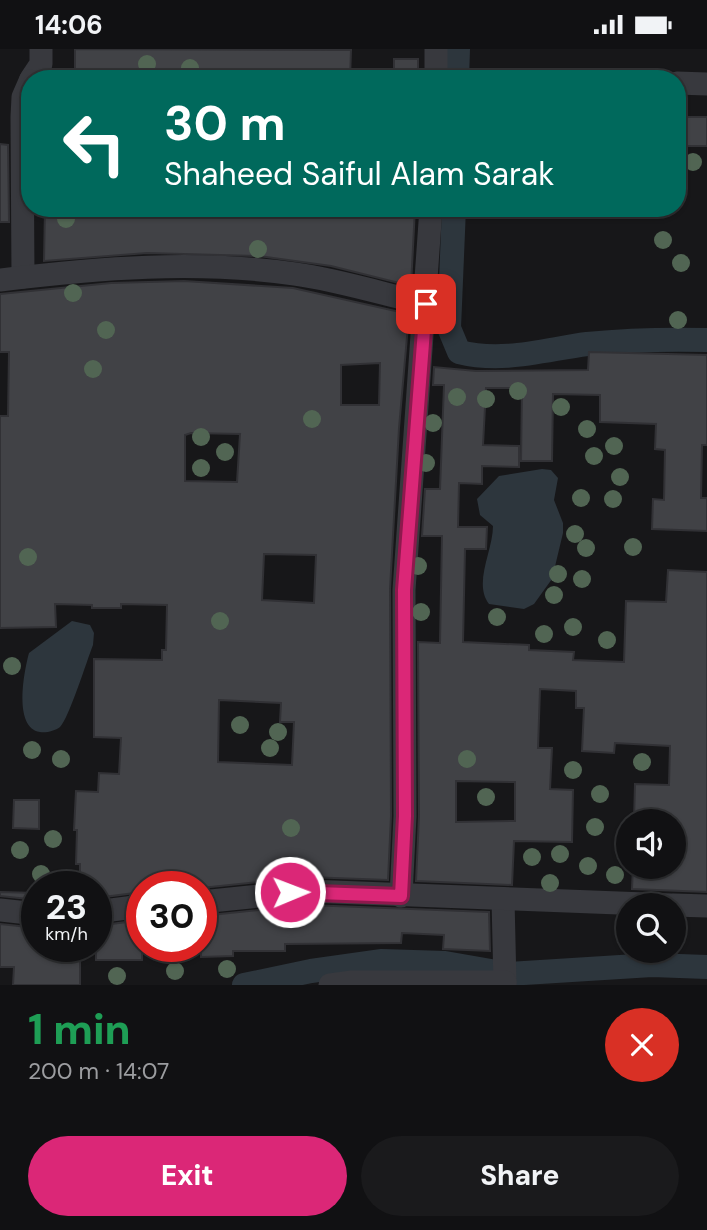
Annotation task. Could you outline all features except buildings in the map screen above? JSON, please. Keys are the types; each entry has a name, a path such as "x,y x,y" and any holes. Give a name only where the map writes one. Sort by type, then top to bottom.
{"street":[{"path":"37,70 41,64 41,49"},
{"path":"436,49 436,70"},
{"path":"686,83 707,84"},
{"path":"21,132 11,278 109,267 238,269 296,274 426,304"},
{"path":"401,896 405,816 404,590 431,217"},
{"path":"217,900 309,891 401,896 504,907 616,906"},
{"path":"686,905 707,906"},
{"path":"330,985 352,982 505,981 504,907"},
{"path":"0,910 21,912"}],"shaded area":[{"path":"551,470 558,478 554,500 563,523 552,579 534,604 524,609 489,604 485,596 483,577 493,526 480,515 477,499 499,476"},
{"path":"72,621 90,625 94,633 93,645 64,722 56,730 40,732 26,721 23,710 23,685 29,653"}],"waterway":[{"path":"457,70 458,49"},
{"path":"454,217 449,328 459,352 507,356 587,344 707,340"},
{"path":"244,985 311,971 382,961 445,963 508,974 652,965 707,967"}],"route":[{"path":"290,892 353,892 401,896 406,725 404,590 408,504 426,304"}]}
